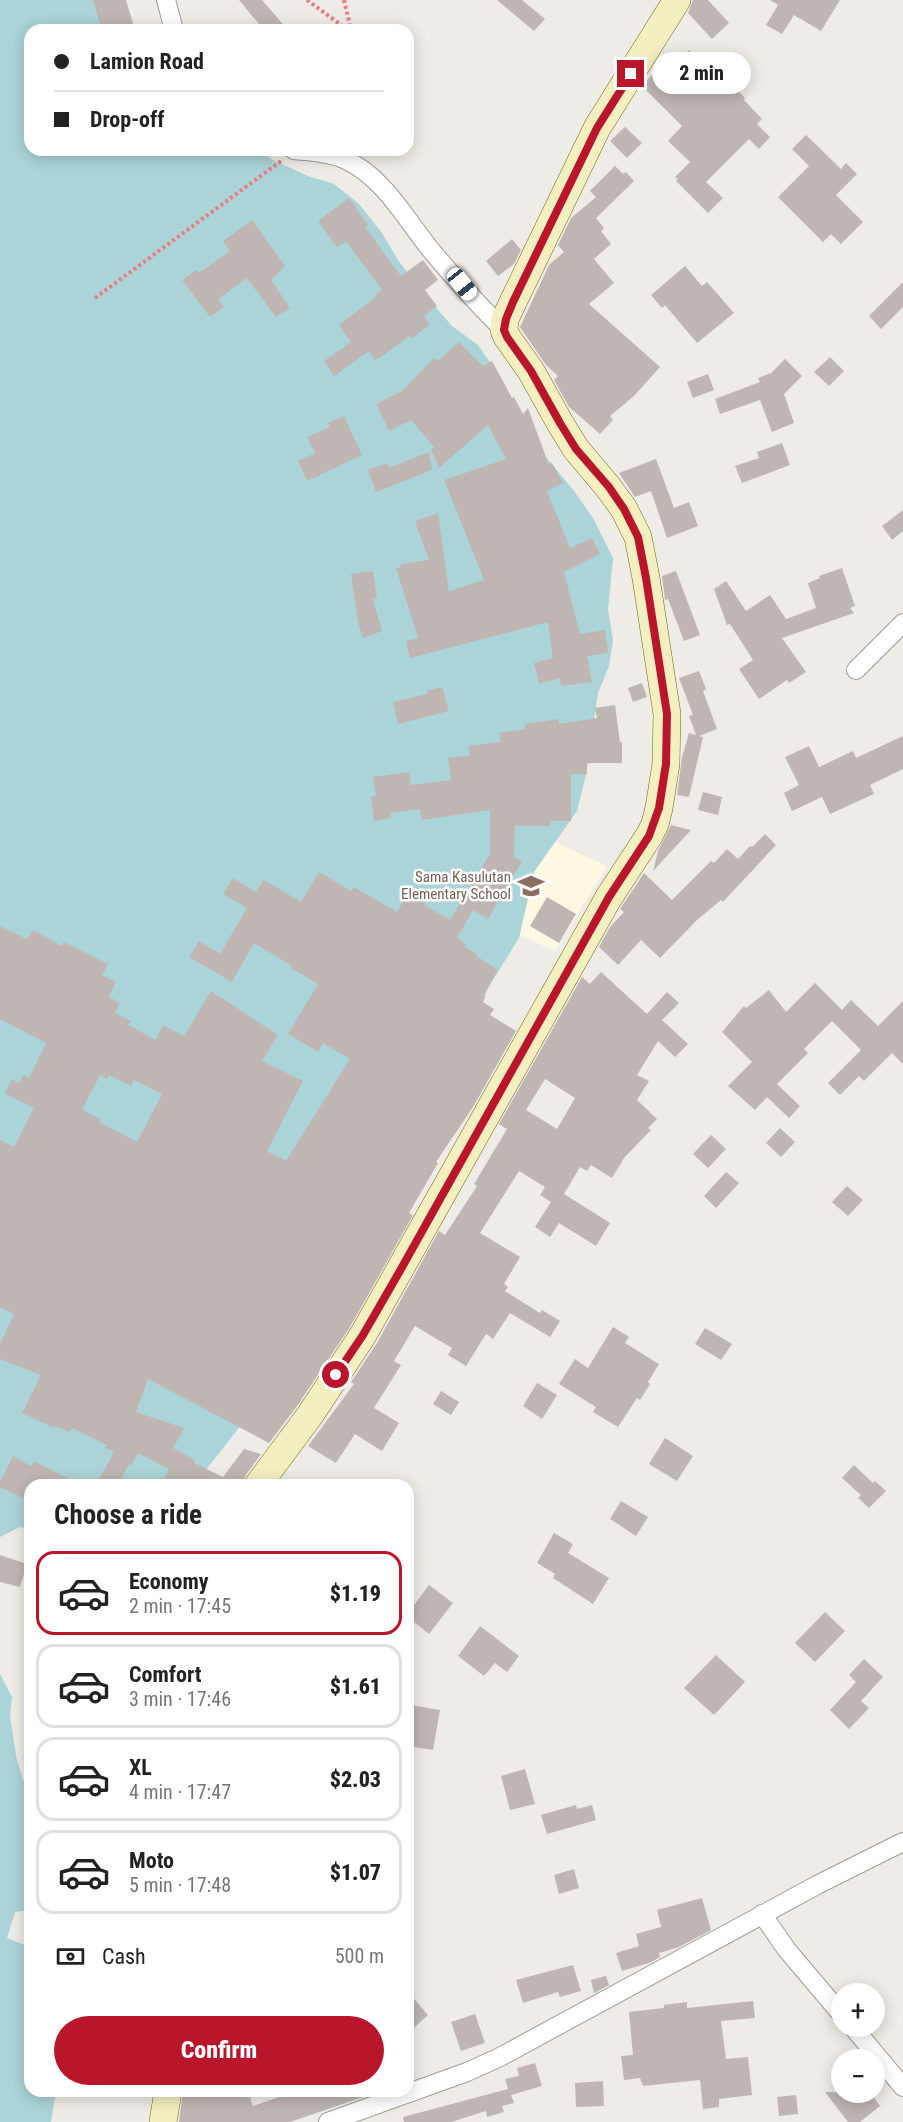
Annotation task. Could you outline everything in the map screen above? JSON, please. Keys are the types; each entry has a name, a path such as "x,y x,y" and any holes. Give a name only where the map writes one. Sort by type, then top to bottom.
{"street":[{"path":"166,0 172,24"},
{"path":"504,330 513,302 597,128 677,0"},
{"path":"262,1479 310,1415 363,1335 609,897 655,824 666,764 667,714 643,556 638,537 624,509 609,487 576,449 531,371 504,330 483,310 435,255 380,184 345,159 335,156"},
{"path":"856,670 903,623"},
{"path":"414,2091 500,2057 762,1914 903,1842"},
{"path":"762,1914 800,1966 831,2002"},
{"path":"861,2037 903,2087"},
{"path":"163,2122 167,2097"},
{"path":"328,2122 398,2097"}],"path":[{"path":"307,0 341,24"},
{"path":"344,0 348,24"},
{"path":"95,297 287,156"}],"shaded area":[{"name":"Sama Kasulutan Elementary School","path":"546,838 607,866 555,951 456,906"}],"water":[{"path":"0,0 123,0 124,24 24,24 24,156 267,156 308,176 334,184 359,204 382,233 415,283 452,326 478,345 501,378 531,439 593,518 613,558 608,610 613,640 609,666 598,693 586,775 577,811 534,872 519,938 488,988 449,1090 253,1410 199,1479 24,1479 24,1528 20,1527 0,1537"},
{"path":"0,1674 12,1697 10,1716 16,1756 24,1782 24,1911 15,1912 7,1938 24,1945 24,2097 55,2097 51,2122 0,2122"}],"building":[{"path":"93,0 126,0 133,24 100,24"},
{"path":"239,0 262,0 283,24 259,24"},
{"path":"497,0 522,0 545,19 534,31"},
{"path":"693,0 708,0 729,23 712,39 688,13"},
{"path":"770,0 840,0 821,31 794,15 782,34 766,25 778,5"},
{"path":"689,50 726,88 731,83 745,98 744,100 762,119 757,124 770,137 759,149 749,139 706,182 723,198 708,213 676,181 678,179 675,177 690,162 668,141 682,126 642,86 661,65 667,72"},
{"path":"625,127 642,143 627,158 610,141"},
{"path":"806,135 841,169 846,163 857,174 836,195 863,222 841,244 831,234 823,242 778,197 809,166 792,149"},
{"path":"615,166 623,174 626,172 634,181 596,218 604,228 601,231 611,244 594,259 614,283 589,304 660,367 634,396 610,416 613,420 600,434 569,407 554,380 558,376 546,365 520,327 549,265 564,252 558,245 571,218 596,197 590,191"},
{"path":"349,198 368,225 365,227 401,276 423,260 438,280 425,290 437,306 424,316 430,325 412,338 410,336 375,361 369,351 334,376 324,361 351,342 339,325 382,290 346,241 337,247 318,221"},
{"path":"252,220 285,266 271,280 290,308 276,317 247,278 218,299 224,307 210,317 182,280 196,270 199,273 230,251 223,241"},
{"path":"512,239 521,250 514,264 498,276 486,261"},
{"path":"685,266 702,286 707,282 734,313 697,343 665,305 662,308 651,295"},
{"path":"903,282 903,307 881,329 869,316"},
{"path":"459,342 483,366 492,361 523,414 528,408 549,465 552,463 563,483 547,491 570,548 592,538 600,554 564,572 580,634 605,630 608,653 587,656 592,682 561,686 560,678 539,684 534,663 553,658 548,622 410,658 406,641 418,638 396,568 401,567 401,564 429,560 415,521 438,513 449,591 484,580 444,480 506,459 488,425 439,468 431,449 435,448 411,420 389,431 376,404 402,391 434,358 438,361"},
{"path":"830,357 844,371 829,386 814,372"},
{"path":"785,359 802,376 784,394 794,423 772,432 760,400 720,414 715,399 760,382 758,378 771,373"},
{"path":"708,374 714,390 693,398 687,382"},
{"path":"344,416 362,455 307,481 298,461 315,453 307,437 330,427 328,423"},
{"path":"782,443 790,465 742,483 735,466 759,458 757,452"},
{"path":"429,452 432,470 376,492 368,470 387,463 389,468"},
{"path":"656,459 674,508 689,502 698,526 667,538 651,491 635,497 619,473"},
{"path":"903,510 903,531 892,540 882,526"},
{"path":"842,568 855,606 850,608 854,613 782,638 806,672 789,683 787,680 759,699 739,669 753,660 730,624 727,625 714,589 726,581 746,611 770,595 786,619 816,608 808,583 820,578 819,576"},
{"path":"373,571 377,598 373,599 382,631 363,638 358,622 351,574"},
{"path":"676,571 700,635 684,641 668,599 665,600 662,576"},
{"path":"699,671 706,689 703,691 717,729 699,736 703,737 689,797 677,795 682,757 689,733 696,735 689,716 693,715 679,678"},
{"path":"642,683 647,697 633,702 628,688"},
{"path":"442,687 449,711 398,724 393,702 427,694 427,691"},
{"path":"615,705 620,742 622,742 622,763 587,763 587,774 571,774 571,821 550,821 550,826 515,826 514,857 522,861 488,919 473,910 457,938 466,944 465,947 477,954 476,956 498,970 483,996 485,997 483,1002 494,1009 490,1015 516,1031 473,1107 436,1162 438,1163 409,1213 413,1215 350,1327 269,1443 148,1379 136,1412 184,1428 173,1448 195,1460 194,1463 223,1477 244,1449 261,1454 244,1479 164,1479 169,1469 138,1453 121,1479 99,1479 114,1452 105,1448 107,1445 72,1428 70,1432 55,1426 54,1428 22,1413 41,1375 0,1359 0,1344 14,1314 0,1307 0,1140 14,1147 34,1108 5,1093 12,1079 19,1083 23,1075 29,1078 46,1043 0,1019 0,926 27,939 33,930 62,946 64,942 108,964 102,975 116,982 109,997 120,1003 115,1013 131,1021 128,1025 156,1040 163,1025 184,1036 211,991 278,1035 262,1061 303,1081 267,1151 286,1161 350,1059 323,1043 318,1052 288,1034 318,984 291,968 292,966 254,943 232,982 189,957 199,941 220,954 247,908 223,894 233,878 256,892 264,880 301,902 319,872 351,891 354,887 397,912 408,893 450,920 490,854 490,810 422,820 420,809 391,813 391,818 374,821 371,797 376,796 373,777 409,772 411,785 451,780 448,758 470,755 468,746 501,742 499,733 525,729 525,724 559,719 559,724 597,718 595,708","holes":["100,1075 107,1079 109,1075 131,1086 134,1080 162,1094 137,1142 99,1122 100,1119 82,1110"]},
{"path":"903,736 903,769 870,785 874,794 830,814 822,797 792,811 784,793 799,785 785,757 809,746 819,767 853,751 856,758"},
{"path":"703,792 722,797 718,815 698,810"},
{"path":"671,825 691,830 653,871 658,851"},
{"path":"765,834 776,845 723,902 721,900 697,920 660,958 641,940 618,965 599,947 610,927 624,912 620,909 644,873 672,900 711,861 714,863 727,849 738,859"},
{"path":"547,897 576,914 559,943 530,926"},
{"path":"601,972 647,1014 667,992 679,1003 662,1020 688,1044 675,1057 658,1041 637,1075 649,1081 637,1100 657,1119 648,1128 651,1130 624,1158 612,1178 591,1165 587,1171 580,1167 564,1194 610,1223 596,1246 559,1223 550,1237 535,1227 551,1202 540,1195 545,1187 519,1171 480,1233 520,1257 504,1284 508,1287 505,1291 540,1313 542,1310 560,1321 550,1337 510,1313 493,1339 486,1334 466,1366 448,1355 452,1348 415,1326 394,1361 401,1365 374,1408 399,1423 382,1451 355,1434 336,1463 308,1446 354,1384 351,1382 377,1343 439,1231 445,1235 477,1186 474,1184 507,1129 499,1124 582,977 590,984","holes":["545,1079 575,1098 557,1129 526,1110"]},
{"path":"815,983 842,1010 851,1000 878,1026 903,1001 903,1064 892,1053 864,1081 859,1076 840,1095 828,1083 861,1050 832,1021 804,1049 808,1053 777,1084 800,1106 789,1118 767,1097 755,1110 728,1086 752,1062 722,1032 744,1006 746,1008 769,990 786,1012"},
{"path":"780,1128 795,1142 781,1157 766,1143"},
{"path":"711,1135 726,1149 708,1168 693,1154"},
{"path":"726,1172 739,1183 716,1208 704,1196"},
{"path":"847,1186 863,1200 848,1216 832,1202"},
{"path":"613,1327 629,1337 625,1343 659,1364 640,1400 637,1398 618,1427 593,1412 596,1407 559,1384 575,1359 588,1368"},
{"path":"705,1328 732,1344 721,1360 695,1344"},
{"path":"537,1383 557,1395 542,1419 523,1406"},
{"path":"441,1391 459,1402 451,1415 433,1404"},
{"path":"665,1438 693,1456 677,1481 649,1464"},
{"path":"13,1456 31,1466 34,1461 69,1479 24,1479 24,1498 0,1487 0,1482"},
{"path":"854,1465 873,1483 875,1481 886,1491 869,1508 858,1498 861,1495 842,1478"},
{"path":"621,1501 648,1517 636,1536 610,1519"},
{"path":"554,1533 573,1544 568,1553 609,1578 593,1604 553,1578 555,1574 537,1563"},
{"path":"0,1555 24,1563 20,1587 0,1582"},
{"path":"429,1585 453,1603 429,1634 414,1622 414,1605"},
{"path":"825,1612 845,1631 815,1662 795,1643"},
{"path":"480,1626 519,1656 507,1672 495,1663 484,1676 458,1656"},
{"path":"716,1655 745,1682 714,1715 684,1688"},
{"path":"864,1659 883,1677 861,1701 869,1708 849,1729 830,1710 856,1682 849,1675"},
{"path":"414,1706 440,1710 433,1750 414,1747"},
{"path":"525,1769 535,1804 510,1810 501,1776"},
{"path":"576,1805 577,1809 592,1805 596,1820 547,1834 541,1815"},
{"path":"574,1869 579,1888 559,1894 554,1875"},
{"path":"702,1898 711,1930 679,1947 659,1953 660,1957 649,1963 622,1971 616,1953 639,1946 636,1934 661,1927 657,1910"},
{"path":"573,1965 581,1991 560,1997 558,1992 523,2003 516,1980"},
{"path":"606,1976 609,1985 594,1993 591,1980"},
{"path":"414,1999 428,2015 414,2028"},
{"path":"753,2001 755,2018 721,2021 726,2059 748,2057 752,2095 719,2099 719,2107 703,2109 700,2080 643,2086 640,2078 624,2080 621,2056 633,2055 629,2012 664,2008 664,2005 687,2002 687,2008"},
{"path":"475,2014 485,2043 461,2051 451,2022"},
{"path":"535,2063 542,2086 511,2095 514,2103 502,2106 504,2112 487,2117 486,2111 451,2122 404,2122 403,2117 508,2089 505,2079 519,2076 517,2068"},
{"path":"603,2081 604,2106 576,2107 575,2083"},
{"path":"825,2092 831,2092 831,2100"},
{"path":"796,2095 798,2114 779,2116 777,2097"},
{"path":"182,2097 250,2097 253,2106 279,2097 363,2097 290,2122 179,2122"},
{"path":"833,2103 878,2103 880,2106 860,2122 848,2122"}],"place":[{"name":"Sama Kasulutan Elementary School","path":"531,886"}],"route":[{"path":"336,1375 363,1335 401,1269 609,897 649,836 659,808 666,764 667,714 643,556 638,537 624,509 609,487 576,449 531,371 504,330 513,302 572,178 597,128 631,74"}]}
